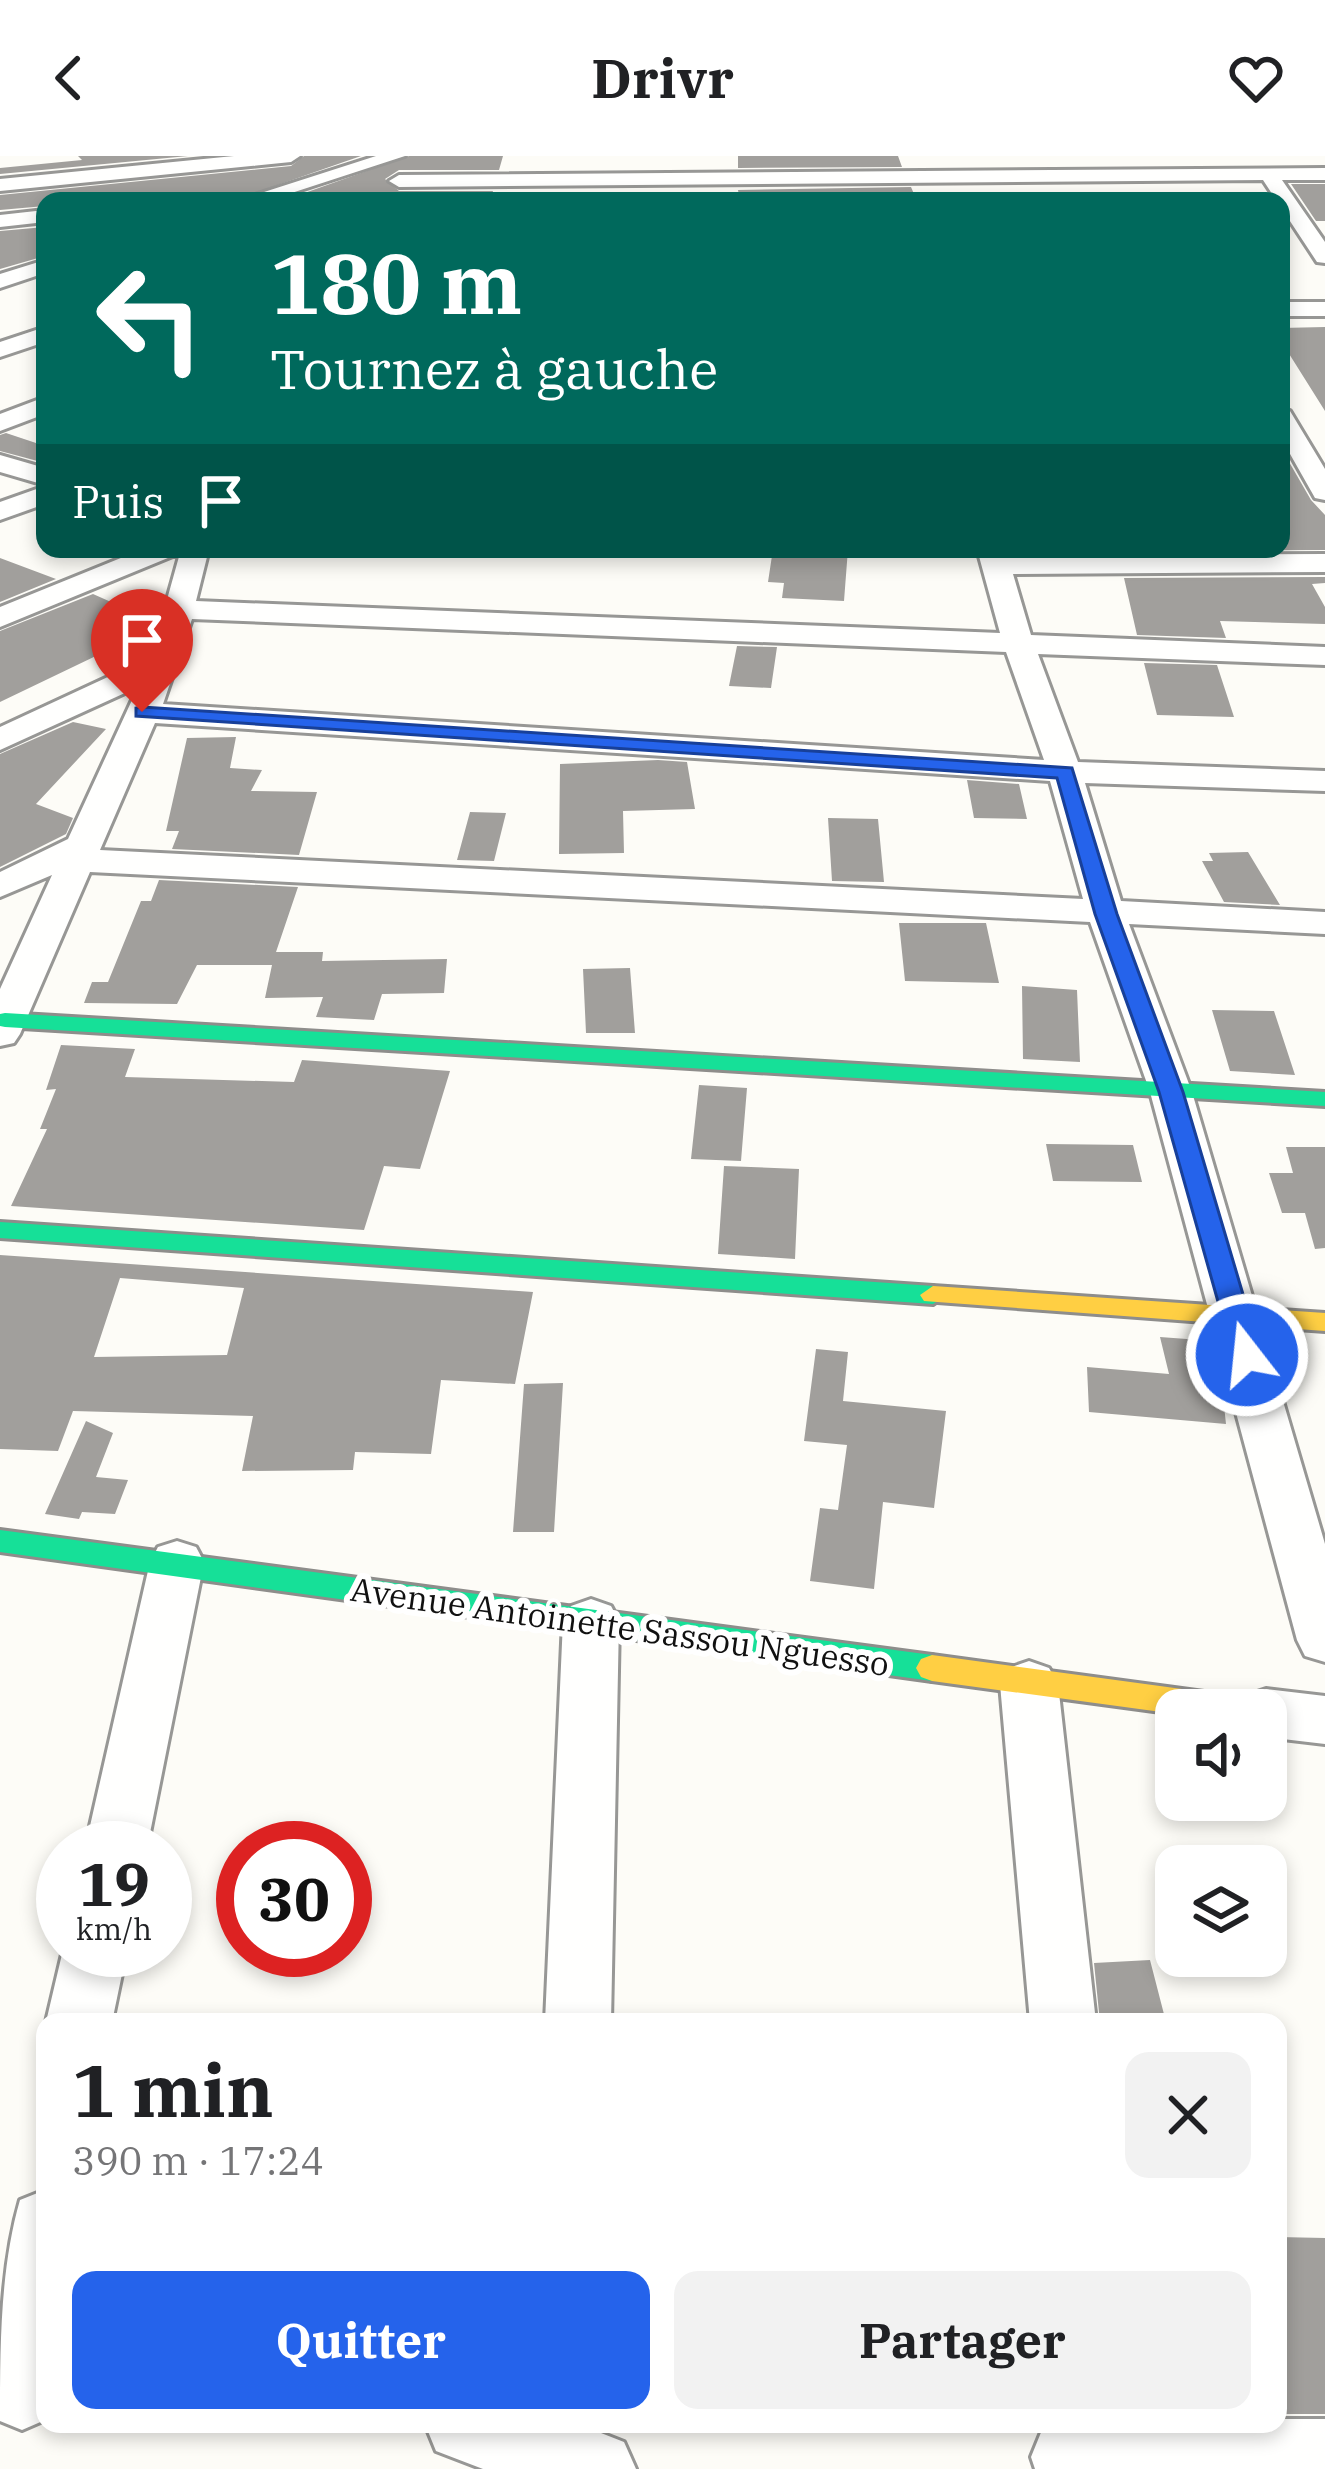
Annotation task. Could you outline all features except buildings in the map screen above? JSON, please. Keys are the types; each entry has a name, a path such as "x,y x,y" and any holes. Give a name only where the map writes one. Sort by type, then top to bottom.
{"street":[{"path":"73,156 100,192"},
{"path":"0,184 291,156"},
{"path":"276,192 396,156"},
{"path":"412,156 395,191 805,190 1009,166 1143,177 1325,174"},
{"path":"545,191 592,156"},
{"path":"800,156 805,190"},
{"path":"923,156 937,192"},
{"path":"1269,175 1281,192"},
{"path":"1143,177 1152,192"},
{"path":"1290,206 1325,257"},
{"path":"0,221 36,217"},
{"path":"0,261 36,258"},
{"path":"0,281 36,269"},
{"path":"1290,310 1325,309"},
{"path":"0,350 36,337"},
{"path":"0,422 36,408"},
{"path":"1290,435 1318,496"},
{"path":"0,463 36,474"},
{"path":"0,512 36,498"},
{"path":"0,618 146,558"},
{"path":"192,558 165,662 3,1027 1325,1099"},
{"path":"994,558 1106,914 1171,1092 1325,1640"},
{"path":"1049,558 1325,563"},
{"path":"178,609 1325,656"},
{"path":"0,740 165,662"},
{"path":"142,712 1065,772 1325,781"},
{"path":"0,886 80,853 1106,914 1325,922"},
{"path":"0,1230 1325,1322"},
{"name":"Avenue Antoinette Sassou Nguesso","path":"0,1541 1155,1699"},
{"path":"122,1821 177,1562"},
{"path":"578,2013 591,1621"},
{"path":"1029,1684 1062,2013"},
{"path":"1287,1715 1325,1720"},
{"path":"82,2013 89,1977"},
{"path":"22,2393 36,2291"},
{"path":"503,2433 575,2449"},
{"path":"1071,2450 1325,2457"}],"traffic: fast":[{"path":"5,1020 1325,1099"},
{"path":"0,1230 933,1295"},
{"path":"0,1541 932,1668"}],"traffic: slow":[{"path":"933,1295 1325,1322"},
{"path":"932,1668 1155,1698"}],"route":[{"path":"142,712 1065,772 1106,914 1171,1092 1247,1355"}]}
